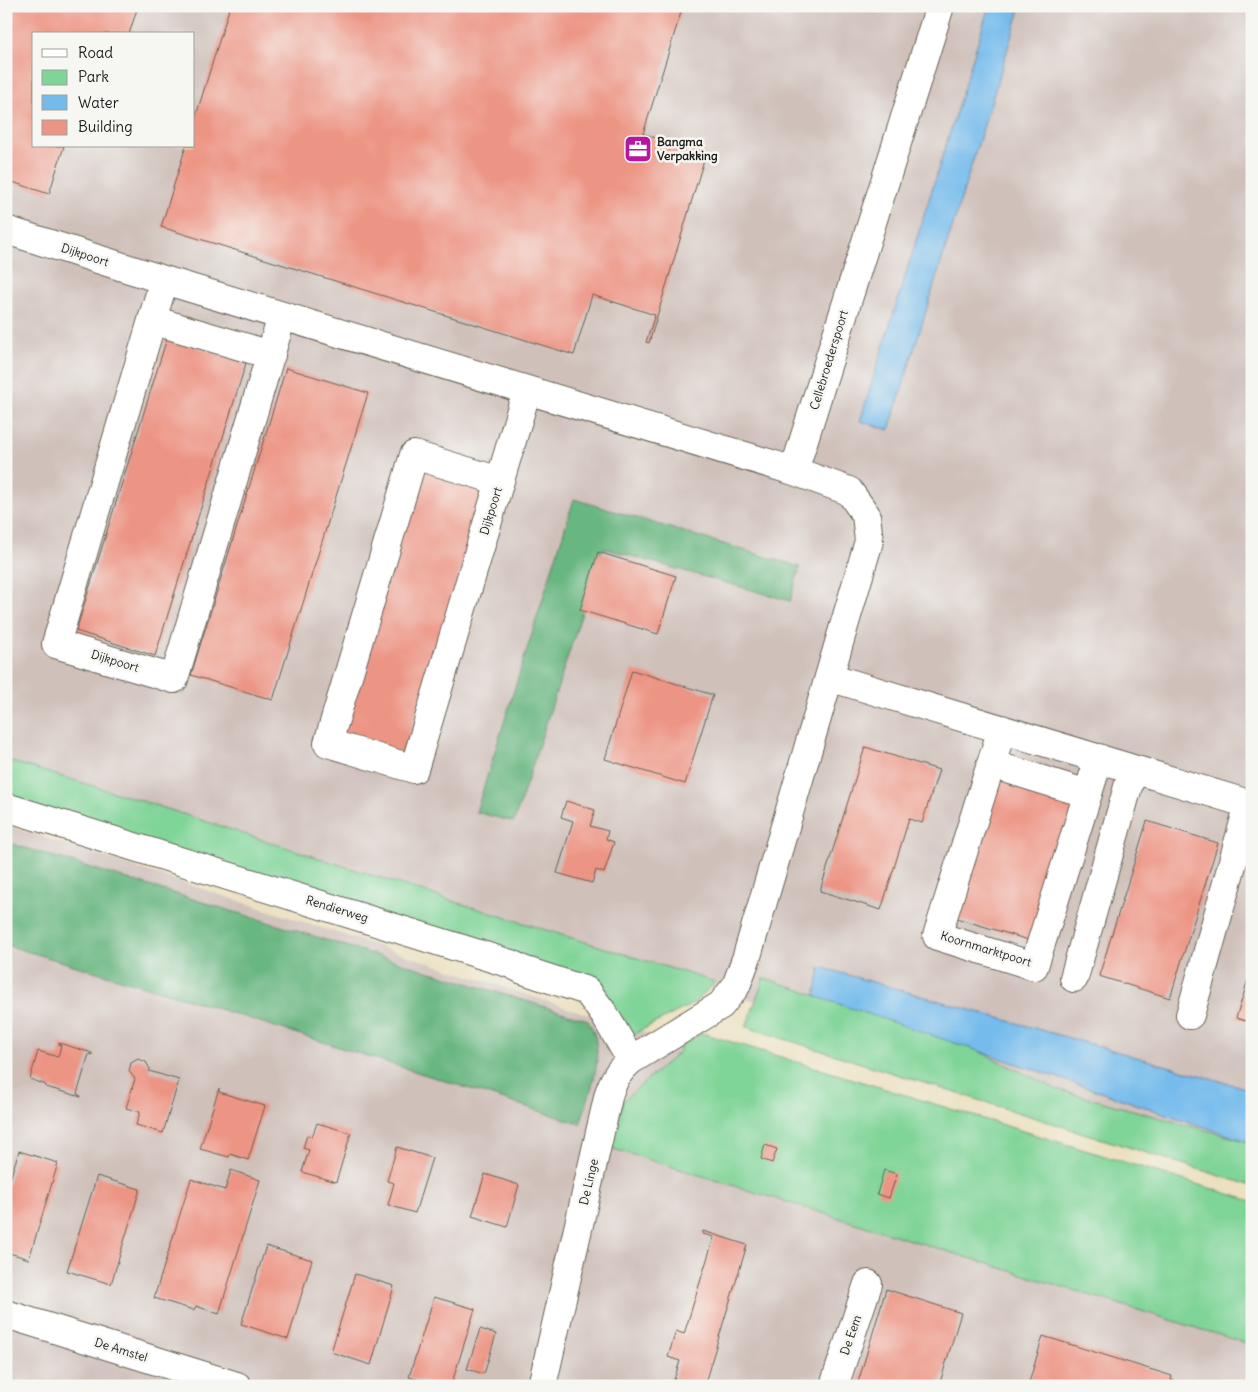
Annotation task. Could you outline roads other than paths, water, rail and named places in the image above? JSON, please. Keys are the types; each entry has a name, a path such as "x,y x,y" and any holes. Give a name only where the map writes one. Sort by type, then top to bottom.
{"street":[{"name":"Cellebroederspoort","path":"794,471 940,6"},
{"name":"Dijkpoort","path":"6,230 164,280 794,471"},
{"name":"Dijkpoort","path":"164,280 56,644 174,679 282,316"},
{"path":"152,320 271,355"},
{"name":"Dijkpoort","path":"500,481 414,455 328,744 414,769 500,481 527,390"},
{"path":"794,471 849,491 866,515 869,541 829,677 1250,804 1190,1015"},
{"name":"De Linge","path":"542,1386 609,1094 618,1074 631,1060 721,1005 736,986 747,956 829,677"},
{"name":"Koornmarktpoort","path":"1002,729 937,936 1034,966 1099,758"},
{"path":"991,764 1088,794"},
{"path":"1074,978 1133,769"},
{"name":"Rendierweg","path":"6,807 492,958 588,991 631,1060"},
{"name":"De Eem","path":"834,1386 868,1284"},
{"name":"De Amstel","path":"6,1314 237,1386"}],"water":[{"path":"989,6 1021,6 889,430 860,421"},
{"path":"820,967 1252,1090 1252,1143 815,996"}],"place":[{"name":"Bangma Verpakking","path":"638,149"}]}
